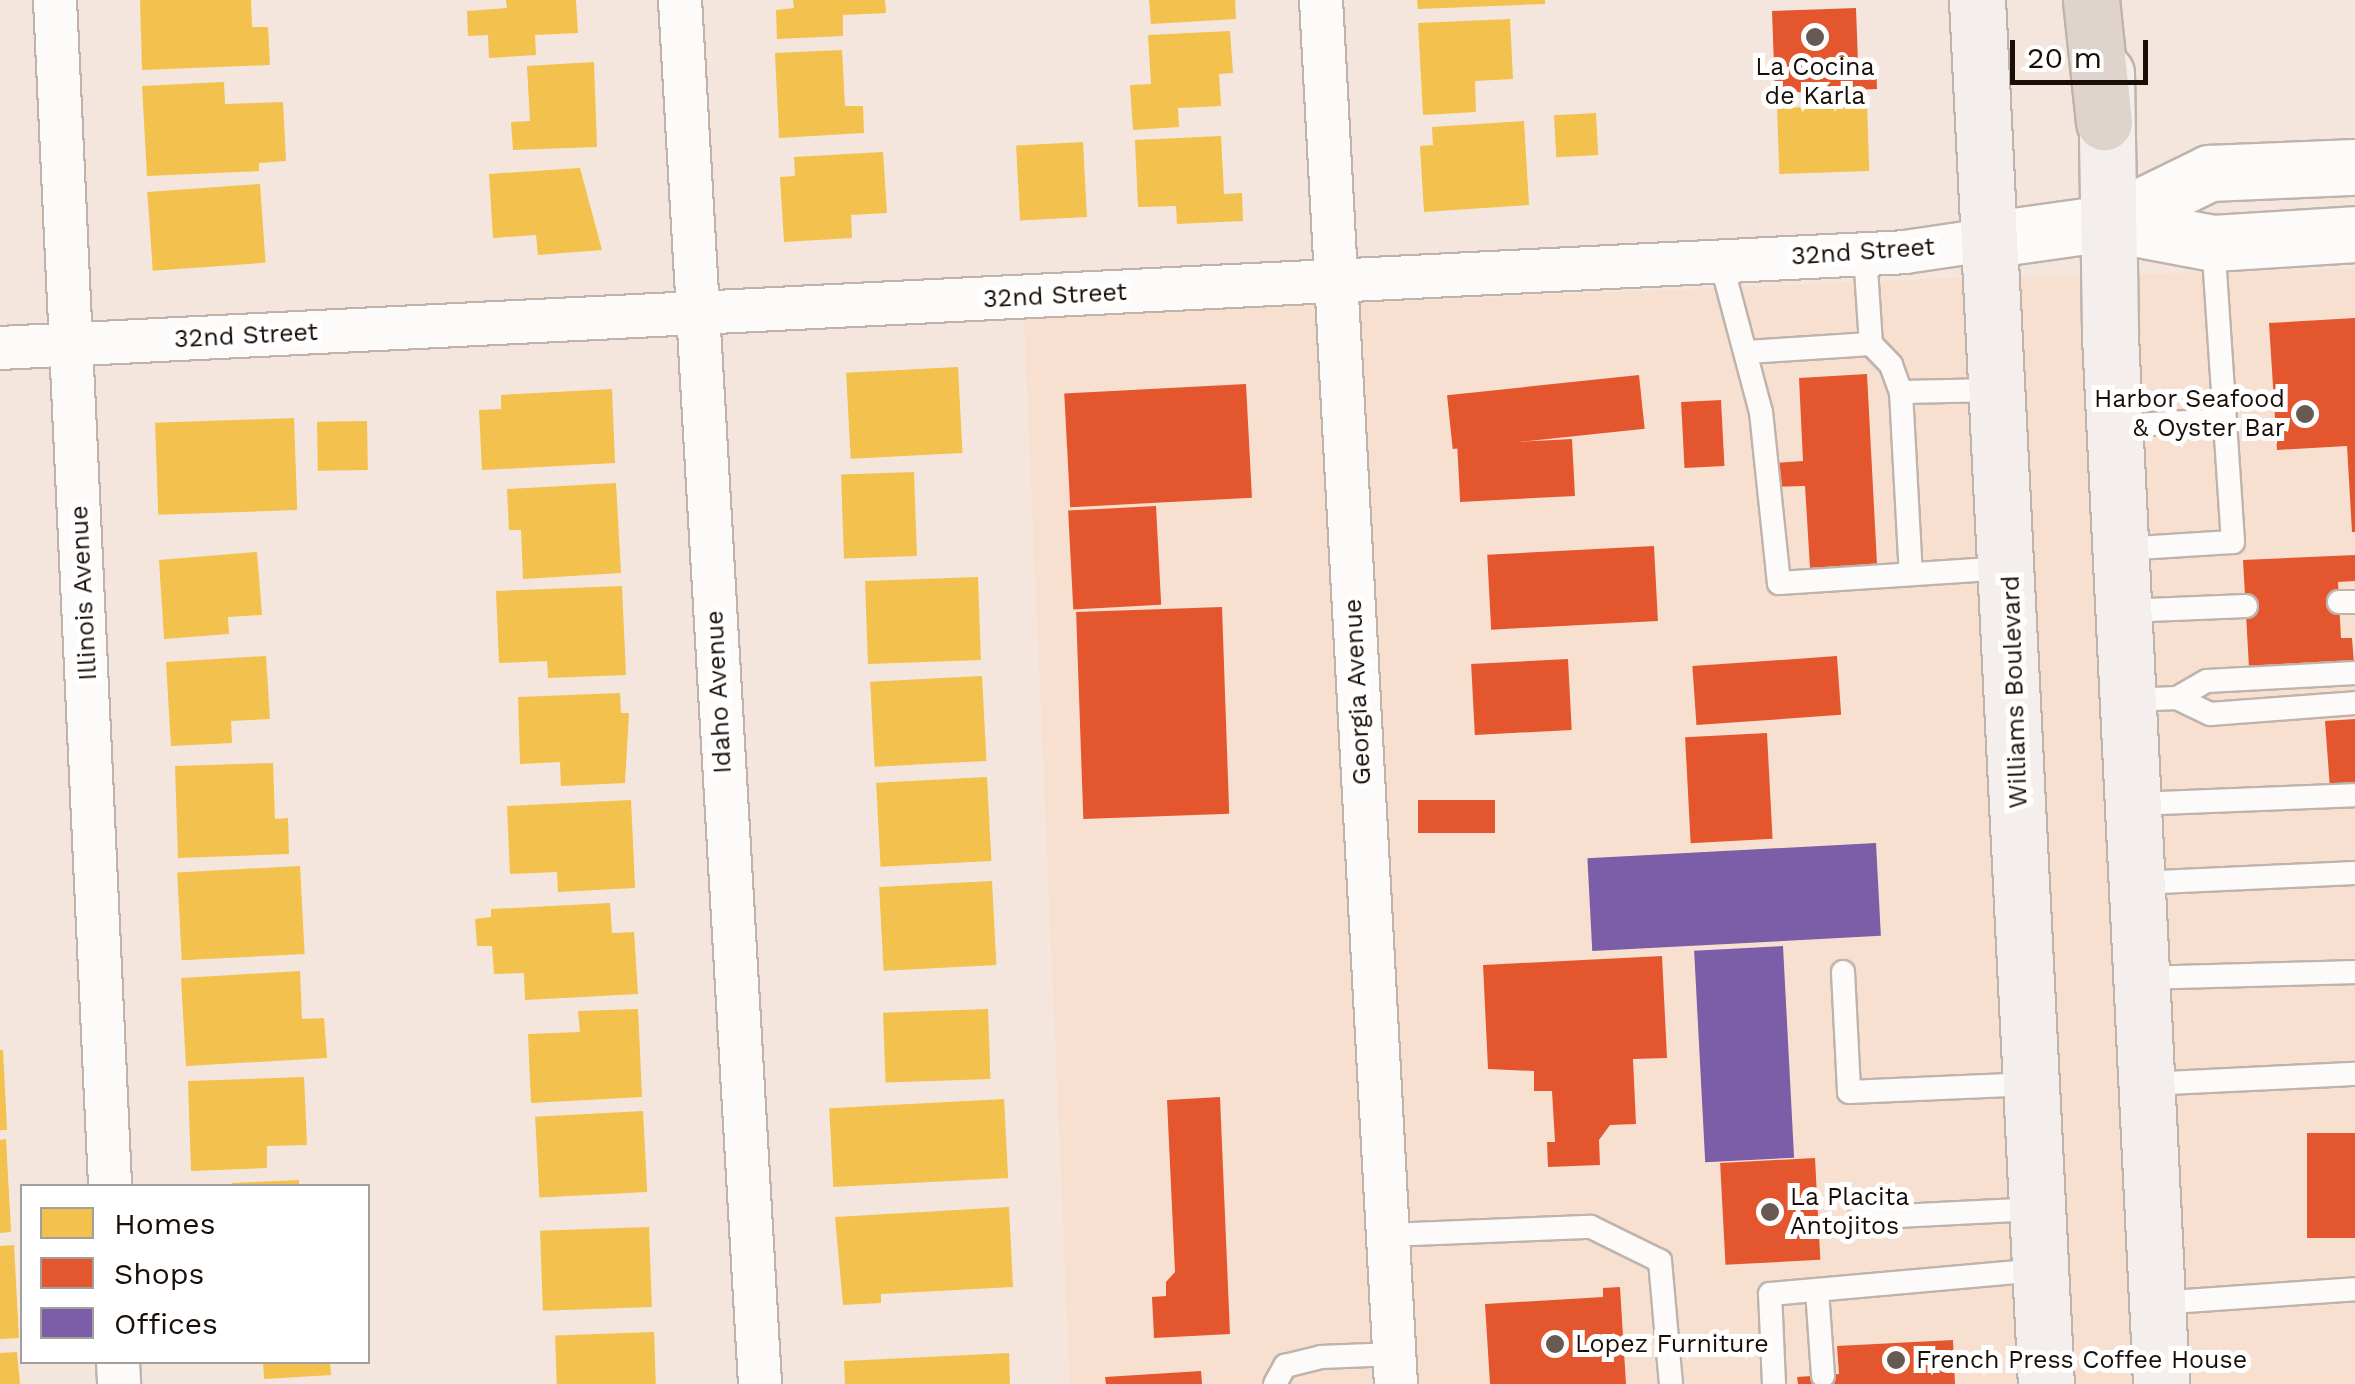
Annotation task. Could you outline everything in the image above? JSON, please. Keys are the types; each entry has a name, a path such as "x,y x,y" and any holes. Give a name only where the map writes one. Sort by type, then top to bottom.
{"highway":[{"path":"2091,0 2104,122"}],"main road":[{"name":"Williams Boulevard","path":"1978,0 1994,239 2046,1384"},
{"path":"2110,0 2104,122 2123,611 2153,699 2133,804 2162,1384"}],"street":[{"name":"Illinois Avenue","path":"55,0 110,1184"},
{"name":"Idaho Avenue","path":"680,0 760,1384"},
{"name":"Georgia Avenue","path":"1321,0 1396,1369"},
{"name":"32nd Street","path":"0,348 1865,254 2107,223 2209,173 2355,167"},
{"name":"32nd Street","path":"2107,223 2213,243 2355,234"}],"lane":[{"path":"2121,549 2232,542 2213,243"},
{"path":"1865,254 1871,344 1890,365 1900,392 1911,574"},
{"path":"1721,262 1747,352 1771,478 1779,584 2010,567"},
{"path":"1747,352 1871,344"},
{"path":"1900,392 2001,390"},
{"path":"2115,426 2224,420"},
{"path":"2123,611 2246,606"},
{"path":"2153,699 2207,682 2355,673"},
{"path":"2153,699 2210,714 2355,703"},
{"path":"2133,804 2355,794"},
{"path":"2137,883 2355,872"},
{"path":"1843,972 1849,1092 2032,1084"},
{"path":"2142,978 2355,972"},
{"path":"2147,1084 2355,1074"},
{"path":"1859,1218 2038,1209"},
{"path":"1388,1235 1591,1226 1660,1261 1671,1384"},
{"path":"1774,1384 1770,1294 2040,1270"},
{"path":"2158,1303 2355,1288"},
{"path":"1817,1290 1823,1376"},
{"path":"1274,1384 1284,1366 1321,1356 1396,1369"}],"shaded area":[{"path":"2355,269 2355,1384 1070,1384 1024,317 1952,278"}],"building: Homes":[{"path":"140,0 251,0 252,27 268,27 270,65 142,70"},
{"path":"506,0 576,0 578,33 535,35 536,55 489,58 488,35 468,36 467,11 507,8"},
{"path":"793,0 885,0 886,13 843,15 843,36 777,39 776,10 794,8"},
{"path":"1149,0 1235,0 1236,19 1151,24"},
{"path":"1417,0 1545,0 1545,4 1418,9"},
{"path":"1510,19 1513,79 1475,81 1476,112 1423,115 1418,23"},
{"path":"1230,31 1233,73 1219,74 1221,106 1178,108 1179,127 1133,130 1130,85 1151,84 1148,35"},
{"path":"842,50 845,106 863,106 864,133 779,138 775,53"},
{"path":"594,62 597,147 513,150 511,122 530,121 527,66"},
{"path":"224,82 225,104 283,102 286,161 259,163 259,171 147,176 142,86"},
{"path":"1867,105 1869,171 1779,174 1777,108"},
{"path":"1596,113 1598,155 1556,157 1554,115"},
{"path":"1524,121 1529,205 1424,212 1420,146 1433,145 1432,127"},
{"path":"1221,136 1224,194 1242,193 1243,221 1177,224 1176,206 1138,207 1135,140"},
{"path":"1083,142 1087,217 1020,220 1016,146"},
{"path":"883,152 887,213 851,215 852,238 784,242 780,177 795,176 794,157"},
{"path":"580,168 602,250 538,255 536,235 493,238 489,174"},
{"path":"260,184 266,263 153,271 147,192"},
{"path":"958,367 963,453 851,459 846,373"},
{"path":"612,389 615,463 482,470 479,410 501,409 501,395"},
{"path":"294,418 297,510 158,515 155,423"},
{"path":"367,421 368,470 318,471 317,422"},
{"path":"914,472 917,556 844,558 841,475"},
{"path":"616,483 621,573 523,579 521,530 509,530 507,489"},
{"path":"257,552 262,615 228,617 229,634 164,639 159,560"},
{"path":"978,577 981,660 868,664 865,581"},
{"path":"622,586 626,675 548,678 547,661 499,663 496,591"},
{"path":"266,656 270,719 231,721 232,743 171,746 166,662"},
{"path":"982,676 986,761 875,767 870,682"},
{"path":"620,693 621,713 629,713 625,783 561,786 560,762 520,764 518,697"},
{"path":"273,763 275,819 288,818 289,854 178,858 175,766"},
{"path":"987,777 991,861 881,867 876,783"},
{"path":"631,800 635,888 558,892 557,872 510,874 507,806"},
{"path":"300,866 305,954 182,960 177,872"},
{"path":"992,881 996,965 884,971 879,887"},
{"path":"610,903 612,933 634,932 638,994 525,1000 524,973 494,974 492,946 477,946 475,919 491,917 491,909"},
{"path":"300,971 302,1019 324,1018 327,1058 186,1066 181,978"},
{"path":"638,1009 642,1097 531,1103 528,1034 580,1032 578,1011"},
{"path":"988,1009 990,1079 886,1083 883,1013"},
{"path":"3,1050 7,1130 0,1130"},
{"path":"304,1077 307,1145 267,1146 267,1168 191,1171 188,1081"},
{"path":"1004,1099 1008,1178 833,1187 829,1108"},
{"path":"643,1111 647,1192 539,1198 535,1117"},
{"path":"6,1139 11,1232 0,1233 0,1140"},
{"path":"299,1180 299,1184 232,1183"},
{"path":"1009,1207 1013,1287 881,1294 881,1303 843,1305 835,1217"},
{"path":"649,1227 652,1307 543,1311 540,1231"},
{"path":"14,1245 19,1338 0,1339 0,1246"},
{"path":"654,1332 656,1384 557,1384 555,1335"},
{"path":"17,1352 20,1384 0,1384 0,1353"},
{"path":"1009,1353 1010,1384 845,1384 844,1361"},
{"path":"263,1364 330,1364 331,1375 264,1379"}],"building: Shops":[{"name":"La Cocina de Karla","path":"1856,8 1858,63 1876,62 1877,89 1775,93 1772,11"},
{"path":"2355,318 2352,532 2347,446 2277,450 2269,323"},
{"path":"1867,374 1877,564 1810,568 1805,486 1774,487 1773,463 1803,461 1799,378"},
{"path":"1639,375 1645,429 1453,449 1447,395"},
{"path":"1246,384 1252,498 1070,507 1064,394"},
{"path":"1721,400 1724,466 1685,468 1681,402"},
{"path":"1572,439 1575,496 1460,502 1457,445"},
{"path":"1156,506 1161,605 1073,609 1068,511"},
{"path":"1654,546 1658,621 1491,630 1487,555"},
{"path":"2355,555 2355,581 2338,582 2341,638 2352,638 2354,663 2249,668 2243,560"},
{"path":"1222,607 1229,814 1083,819 1076,612"},
{"path":"1837,656 1841,715 1696,725 1692,666"},
{"path":"1568,659 1572,730 1475,735 1471,664"},
{"path":"2355,719 2355,788 2330,789 2325,721"},
{"path":"1767,733 1773,839 1691,843 1685,737"},
{"path":"1418,800 1495,800 1495,833 1418,833"},
{"path":"1662,956 1667,1058 1633,1059 1636,1124 1610,1125 1599,1140 1600,1165 1548,1167 1547,1142 1555,1142 1552,1091 1534,1091 1534,1071 1488,1069 1483,965"},
{"path":"1220,1097 1230,1334 1154,1338 1152,1297 1166,1296 1166,1282 1175,1272 1167,1100"},
{"path":"2307,1133 2355,1133 2355,1238 2307,1238"},
{"name":"La Placita Antojitos","path":"1815,1158 1820,1260 1725,1265 1720,1163"},
{"name":"Lopez Furniture","path":"1620,1287 1626,1384 1490,1384 1485,1304 1603,1297 1603,1288"},
{"name":"French Press Coffee House","path":"1953,1340 1955,1384 1798,1384 1797,1377 1839,1374 1837,1346"},
{"path":"1201,1371 1202,1384 1106,1384 1105,1377"}],"building: Offices":[{"path":"1876,843 1881,936 1592,951 1587,858"},
{"path":"1783,946 1794,1158 1705,1162 1694,951"}],"place":[{"name":"La Cocina de Karla","path":"1815,37"},
{"name":"Harbor Seafood & Oyster Bar","path":"2305,414"},
{"name":"La Placita Antojitos","path":"1770,1212"},
{"name":"Lopez Furniture","path":"1555,1344"},
{"name":"French Press Coffee House","path":"1896,1360"}]}
